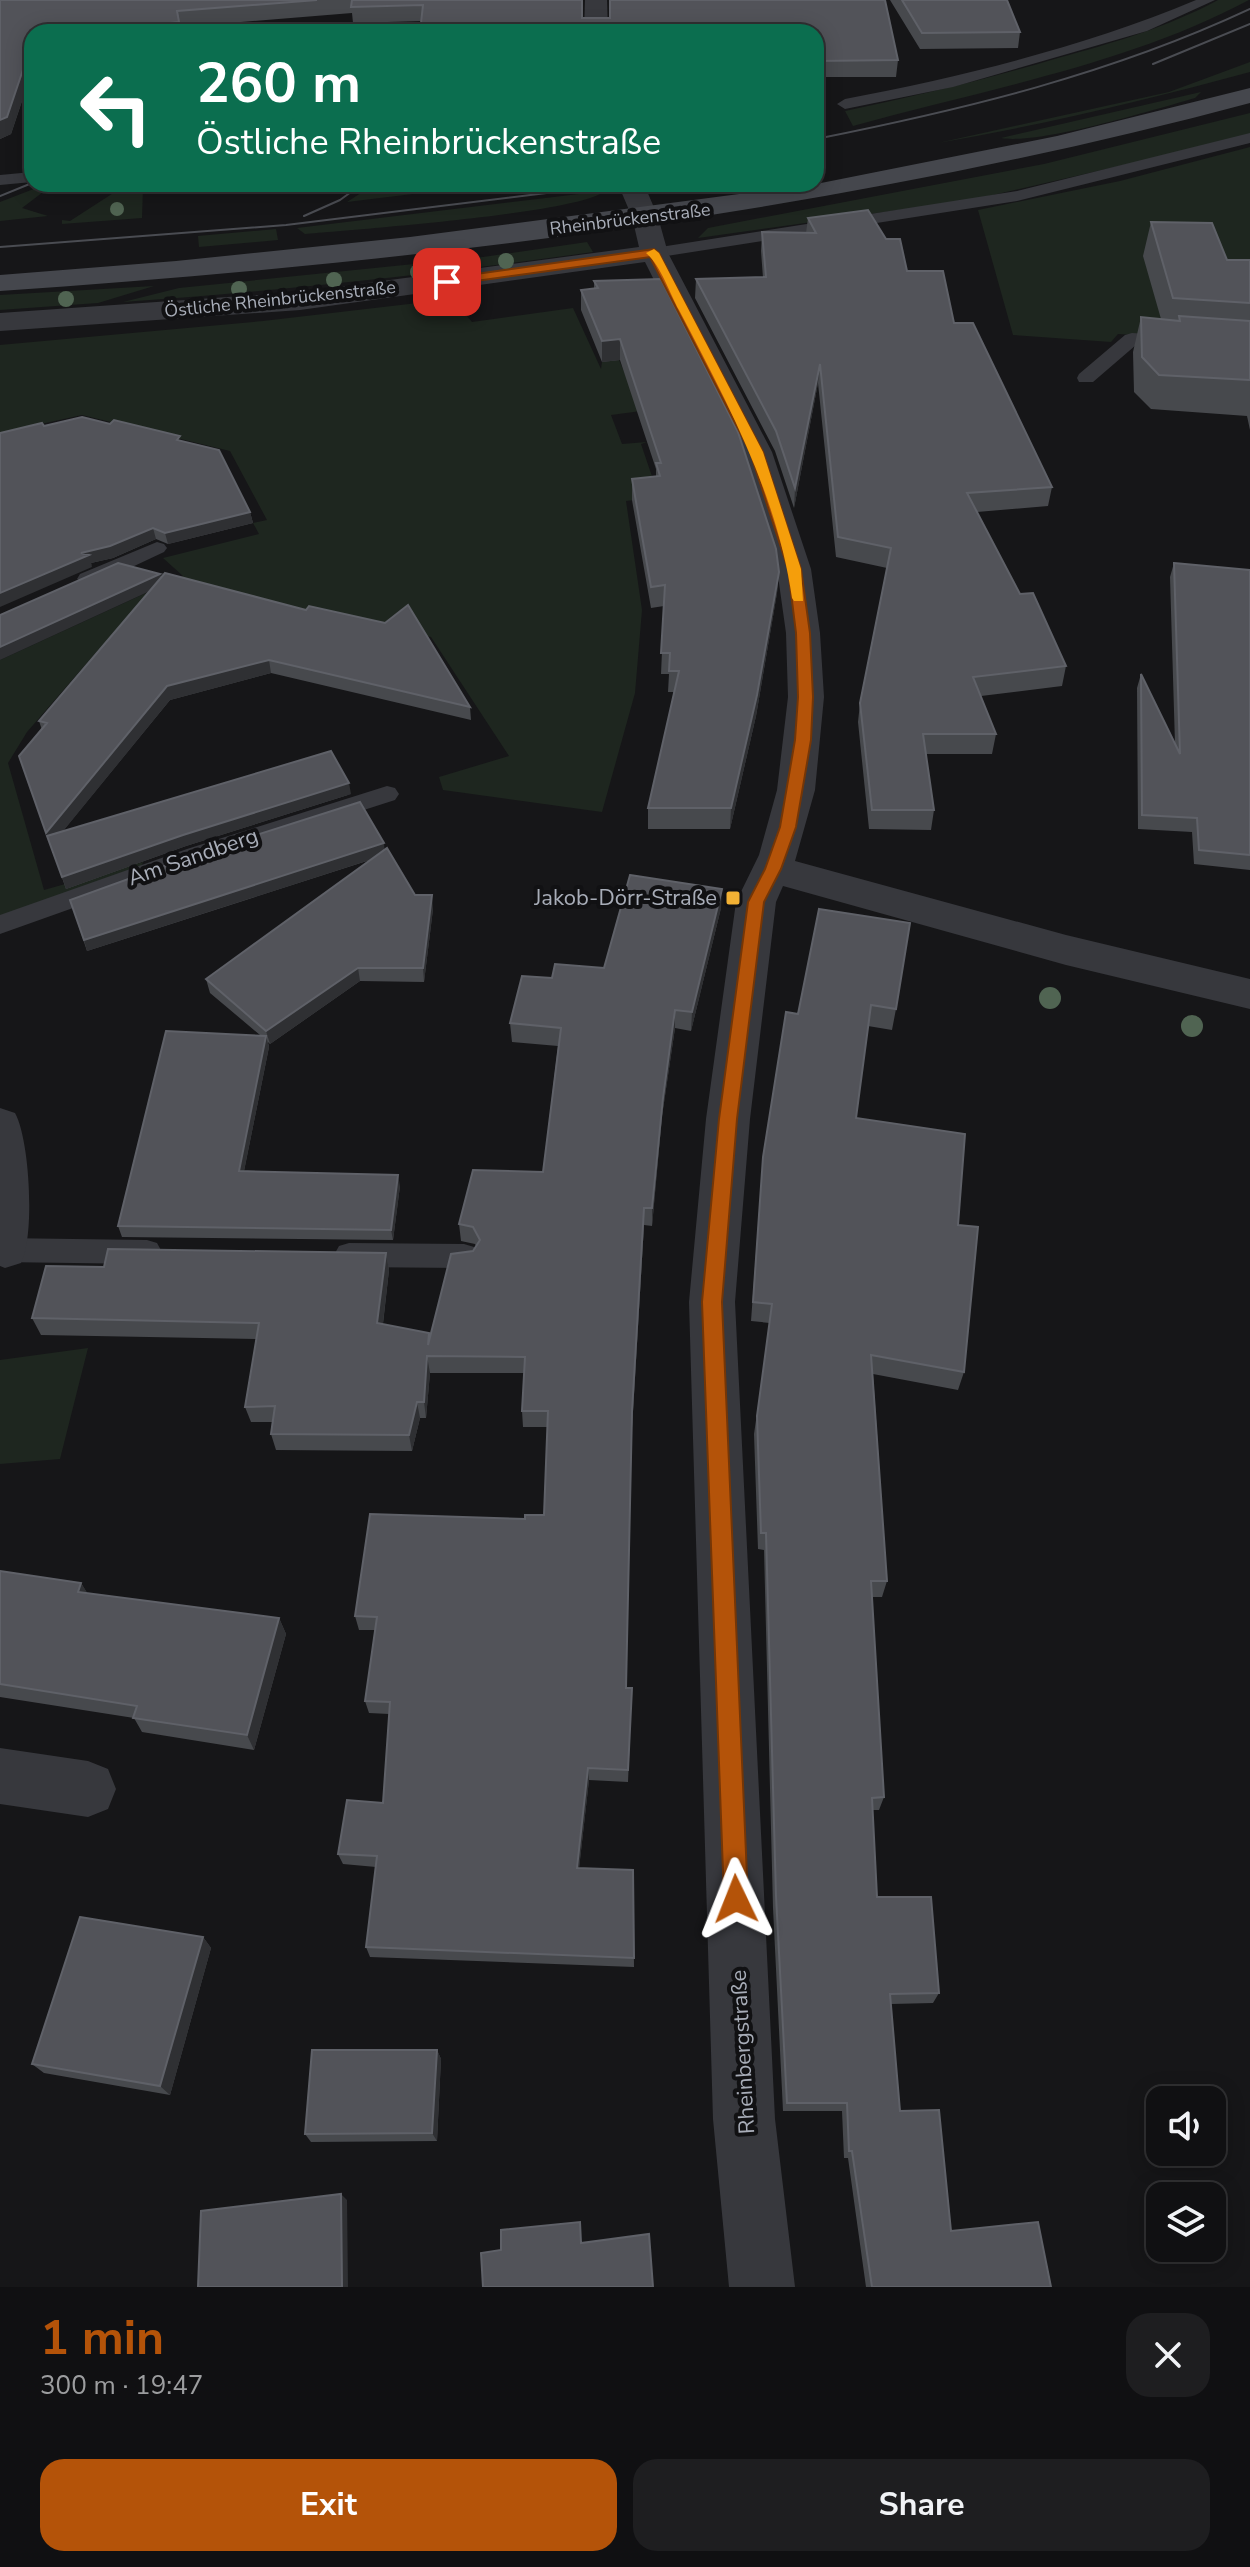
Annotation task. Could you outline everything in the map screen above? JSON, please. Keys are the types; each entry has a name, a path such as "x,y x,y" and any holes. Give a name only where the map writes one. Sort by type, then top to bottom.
{"main road":[{"name":"Rheinbrückenstraße","path":"824,189 951,166 1130,127 1250,95"},
{"name":"Rheinbrückenstraße","path":"0,283 226,267 645,217 808,192"}],"street":[{"path":"596,0 596,24"},
{"name":"Rheinbergstraße","path":"634,192 645,217 654,253 756,452 794,569 803,633 806,697 803,740 788,827 773,869 756,902 728,1119 712,1302 744,2119 762,2287"},
{"name":"Östliche Rheinbrückenstraße","path":"0,322 300,301 654,253"},
{"path":"773,869 1066,950 1250,994"},
{"path":"0,1125 5,1167 3,1250"},
{"path":"0,1776 88,1789"}],"lane":[{"path":"845,104 963,80 1142,28 1208,0"},
{"path":"654,253 1017,196 1250,138"},
{"path":"0,180 24,178"},
{"path":"1086,378 1132,339 1250,347"},
{"path":"71,587 157,548"},
{"name":"Am Sandberg","path":"0,925 196,855 387,794"},
{"path":"3,1250 176,1253"},
{"path":"329,1255 464,1256"}],"shaded area":[{"path":"1218,0 1249,0 1154,42 1055,74 853,126 845,111 979,80 1099,46 1160,26"},
{"path":"1250,62 1250,72 1056,120 938,143 1169,92"},
{"path":"1201,92 1195,98 1068,132 1019,139 1001,138"},
{"path":"1250,113 1250,136 971,200 698,238 708,228 1044,164"},
{"path":"1250,147 1250,342 1118,334 1111,342 1013,335 978,210 1120,181"},
{"path":"26,192 43,192 22,208 48,216 0,221 0,202"},
{"path":"115,192 143,192 142,218 62,224 62,220 70,221"},
{"path":"362,192 429,192 347,202"},
{"path":"602,192 587,199 555,206 464,219 305,234 297,228"},
{"path":"276,229 278,240 199,247 198,236"},
{"path":"587,242 593,252 359,281 123,302 179,288 483,257"},
{"path":"154,286 98,303 0,310 0,295"},
{"path":"452,299 472,322 573,308 601,369 602,362 619,360 641,411 611,415 622,444 647,442 641,444 659,497 626,501 642,610 635,693 602,812 443,790 439,777 509,756 431,637 319,610 189,625 99,649 27,732 8,763 44,890 143,862 140,872 0,916 0,660 183,576 163,558 259,534 253,523 267,520 230,451 82,415 0,433 0,345 263,321"},
{"path":"88,1348 60,1459 0,1464 0,1360"}],"building":[{"path":"0,0 317,0 177,11 179,22 162,24 24,24 24,67 7,117 0,120"},
{"path":"352,0 582,0 582,18 610,18 610,0 885,0 898,60 824,61 824,24 421,24 423,5 351,7"},
{"path":"902,0 1007,0 1020,32 922,33"},
{"path":"868,210 886,239 900,239 907,271 943,271 954,323 973,323 1052,487 967,493 1020,594 1033,593 1066,666 973,677 996,734 923,734 934,810 872,810 860,703 891,548 838,537 820,364 795,488 776,431 696,279 766,277 762,232 816,233 808,218"},
{"path":"1151,222 1212,223 1227,260 1250,260 1250,303 1173,298"},
{"path":"661,279 738,432 776,549 779,572 757,695 731,808 648,808 679,671 669,671 670,653 661,653 665,585 651,587 632,479 660,476 656,463 661,463 620,339 602,341 581,290 598,288 594,281"},
{"path":"1179,316 1250,321 1250,380 1159,375 1142,357 1141,317 1180,321"},
{"path":"82,417 110,424 114,420 180,436 177,440 219,450 250,512 165,533 153,528 110,546 81,553 89,555 0,593 0,433"},
{"path":"118,563 160,574 0,647 0,615"},
{"path":"1174,563 1250,570 1250,855 1199,850 1197,818 1142,815 1141,674 1180,754"},
{"path":"165,573 306,610 309,606 385,623 408,605 470,707 269,660 167,686 46,833 19,756 47,723 39,721"},
{"path":"331,751 349,783 62,877 47,836"},
{"path":"360,802 384,843 84,940 70,900 203,852"},
{"path":"387,848 415,895 432,895 423,968 358,968 266,1031 206,979"},
{"path":"630,875 722,889 692,1012 675,1010 652,1208 644,1208 632,1412 626,1688 632,1688 628,1770 588,1768 577,1868 633,1870 634,1958 366,1947 377,1856 338,1854 347,1800 383,1803 390,1702 365,1701 377,1617 355,1616 370,1514 525,1519 525,1515 544,1515 548,1411 522,1411 525,1357 427,1356 424,1402 417,1402 409,1435 271,1434 275,1406 245,1407 259,1323 32,1318 46,1266 104,1267 108,1249 386,1253 377,1323 429,1333 428,1345 451,1254 473,1251 480,1240 473,1227 459,1224 473,1170 543,1172 561,1028 510,1023 522,976 552,978 555,964 604,968"},
{"path":"819,909 910,923 896,1009 871,1005 856,1118 965,1134 958,1225 978,1227 964,1372 871,1355 887,1581 871,1581 884,1797 872,1798 877,1897 931,1897 939,1993 890,1994 900,2111 939,2110 951,2231 1038,2222 1051,2287 872,2287 852,2151 849,2151 847,2103 787,2103 776,1896 766,1533 761,1533 757,1416 772,1304 753,1302 763,1157 786,1012 798,1014"},
{"path":"166,1031 266,1036 239,1171 398,1175 391,1230 118,1226"},
{"path":"0,1571 81,1583 78,1592 279,1618 247,1735 133,1718 137,1706 0,1684"},
{"path":"80,1917 203,1937 160,2086 32,2064"},
{"path":"312,2050 437,2050 432,2133 305,2134"},
{"path":"341,2194 342,2287 198,2287 201,2211"},
{"path":"580,2222 581,2243 649,2234 653,2287 483,2287 481,2253 501,2250 501,2230"}],"tram line":[{"path":"824,137 983,102 1091,71 1145,53 1250,9"},
{"path":"1153,64 1250,24"},
{"path":"0,196 24,186"},
{"path":"304,216 351,192"},
{"path":"0,247 286,225 555,192"}],"slow traffic":[{"path":"651,253 654,253 732,399 756,452 781,522 799,598"}],"place":[{"name":"Jakob-Dörr-Straße","path":"733,898"}],"route":[{"path":"447,282 654,253 732,399 756,452 794,569 803,633 806,697 803,740 788,827 773,869 756,902 728,1119 712,1302 736,1899"}]}
